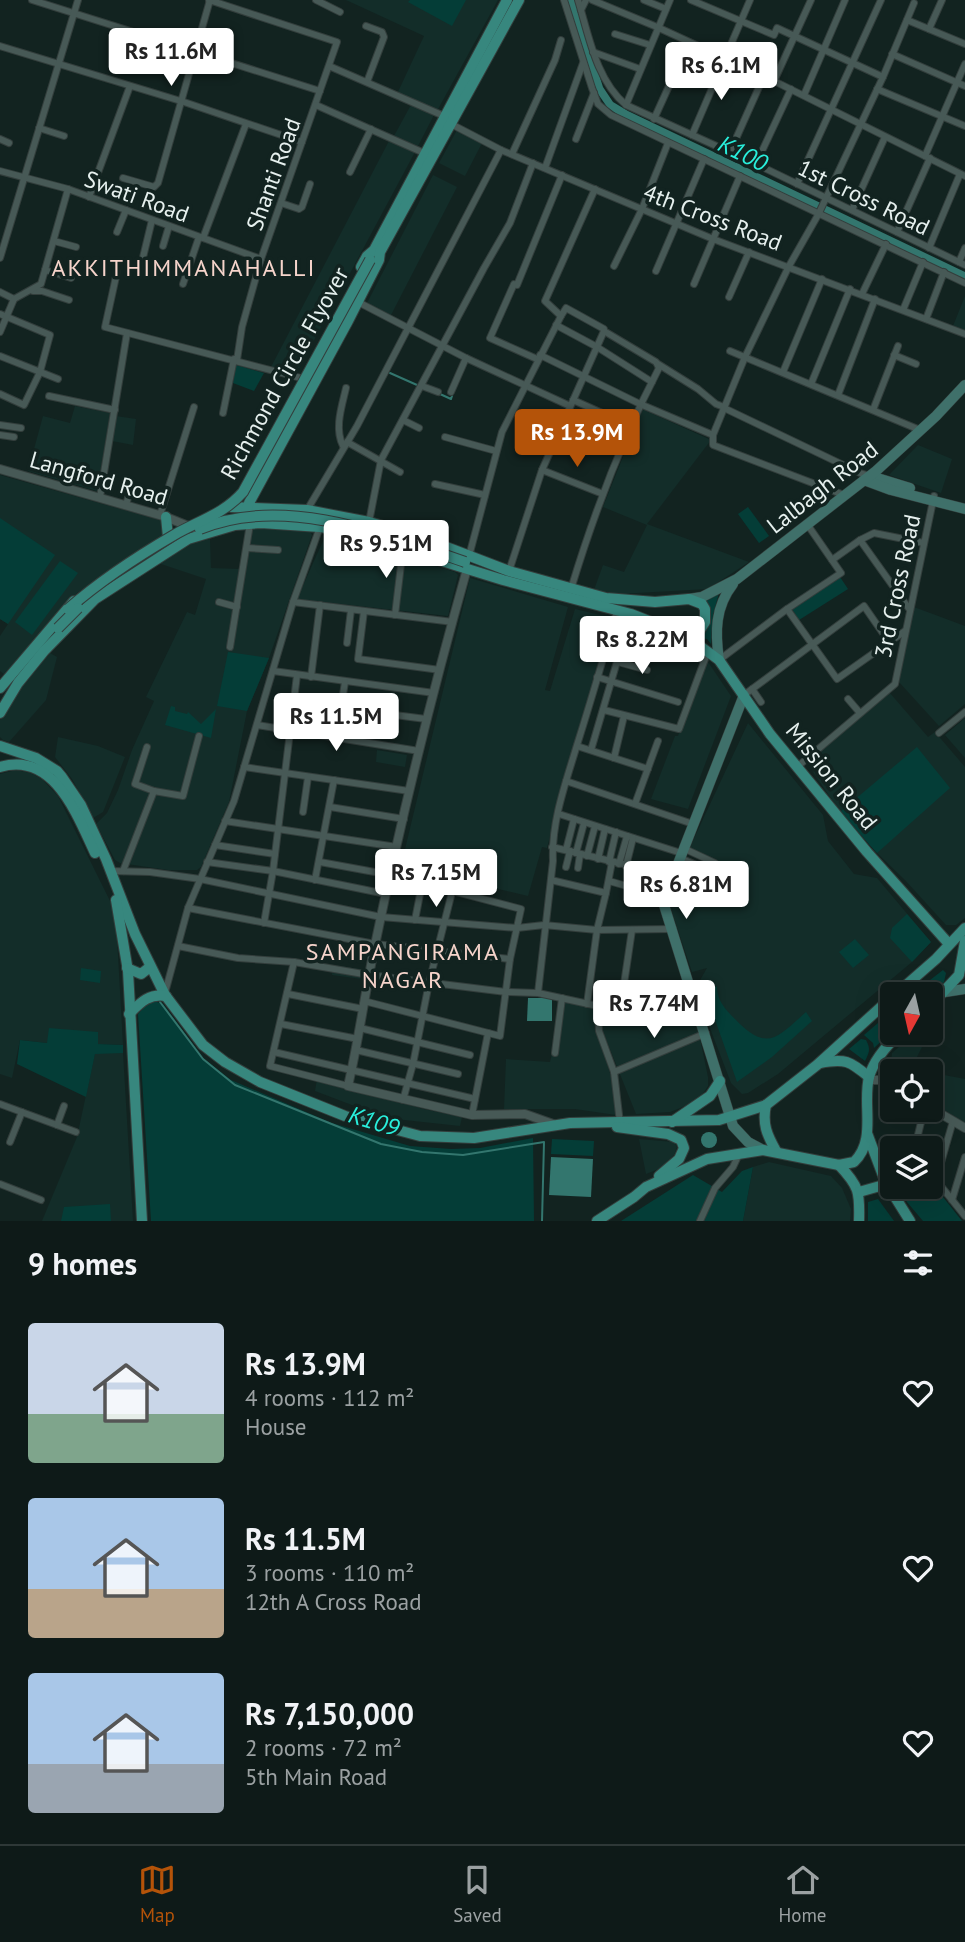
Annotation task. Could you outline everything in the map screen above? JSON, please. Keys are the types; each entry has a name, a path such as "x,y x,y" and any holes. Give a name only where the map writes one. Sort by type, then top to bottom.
{"main road":[{"path":"375,256 448,120 507,0"},
{"path":"375,256 424,153 448,120 519,0"},
{"path":"231,507 367,256 375,256 379,260 248,506 242,524"},
{"name":"Richmond Circle Flyover","path":"208,529 242,500 250,489 375,256"},
{"name":"Richmond Circle Flyover","path":"0,696 53,625 82,597 166,539 218,513 243,492 375,256"},
{"name":"Lalbagh Road","path":"689,599 702,597 737,579 867,478 961,395 965,385"},
{"path":"867,478 965,509"},
{"path":"933,498 965,503"},
{"path":"231,507 242,524"},
{"path":"2,680 79,596 188,524 231,507 306,510 369,522 415,535 467,563"},
{"path":"163,516 168,537"},
{"name":"Richmond Circle Flyover","path":"0,707 41,648 85,601 187,535 208,529 252,517 320,519 390,536 473,565 479,573"},
{"path":"0,713 18,683 44,651 95,598 188,539 208,529 242,524 273,522 345,531 606,598 631,601 689,599 702,604 705,609 705,622 698,633 684,635"},
{"name":"Mission Road","path":"479,573 631,614 684,635 708,651 748,692 770,734 797,767 867,852 949,944"},
{"path":"719,660 715,637 719,608 725,594 737,579"},
{"path":"748,692 693,824 664,905 733,1126 748,1142 763,1150"},
{"path":"0,746 36,758 57,771 81,805 150,967 164,993 198,1040 225,1062 260,1082 345,1116 417,1136 474,1138 556,1125 731,1118 766,1105 820,1063 880,1008"},
{"path":"0,757 28,764 51,779 64,793 87,835 117,902 127,968 142,1221"},
{"path":"0,767 28,764"},
{"path":"908,982 965,928"},
{"path":"945,992 959,975 965,941"},
{"path":"949,944 963,960"},
{"path":"127,968 141,974 150,967"},
{"path":"945,992 965,989"},
{"path":"129,1013 147,998 164,993"},
{"path":"646,1187 693,1164 763,1150 839,1165 856,1161 867,1133 869,1079 881,1053 889,1045"},
{"path":"820,1063 844,1060 869,1079"},
{"path":"671,1122 710,1096 720,1081"},
{"path":"766,1105 765,1133 776,1151"},
{"path":"597,1221 634,1197 680,1159 684,1148 681,1140 667,1135 600,1123"},
{"path":"867,1133 880,1166"},
{"path":"839,1165 854,1181 859,1192 859,1221"},
{"path":"859,1192 880,1186"},
{"path":"896,1199 910,1221"}],"street":[{"path":"32,0 320,92"},
{"path":"0,258 78,0"},
{"path":"123,178 154,187 158,183 210,0"},
{"name":"Shanti Road","path":"210,0 337,42 261,259 242,327 223,413"},
{"path":"316,0 340,12"},
{"path":"564,0 598,104 611,115 965,283"},
{"name":"1st Cross Road","path":"578,0 591,47 612,94 626,106 757,164 825,200 852,210 962,264"},
{"path":"581,10 586,0"},
{"path":"592,0 764,76 963,175 929,248"},
{"path":"644,0 666,9"},
{"path":"626,106 670,0"},
{"path":"691,0 702,2 774,35 777,28 883,77"},
{"path":"692,135 750,0"},
{"path":"774,81 811,0"},
{"path":"804,95 845,0"},
{"path":"797,184 881,0"},
{"path":"929,29 942,0"},
{"path":"844,495 713,445 713,435 745,357 789,266 825,200 883,77 914,3"},
{"path":"907,20 965,44"},
{"path":"366,26 382,32 384,37 366,82"},
{"path":"615,34 650,45"},
{"path":"512,154 555,60 561,40"},
{"path":"654,119 689,42"},
{"path":"0,46 302,142"},
{"path":"581,52 591,47 640,69"},
{"path":"892,54 965,86"},
{"path":"545,168 583,63"},
{"path":"897,232 965,64"},
{"name":"4th Cross Road","path":"329,66 448,120 501,150 713,239 965,334"},
{"path":"730,152 764,76"},
{"path":"89,197 130,86"},
{"path":"757,164 791,89"},
{"path":"877,89 965,126"},
{"path":"576,139 594,93"},
{"path":"316,105 424,153"},
{"path":"183,284 246,124"},
{"path":"39,128 64,136"},
{"path":"351,172 371,129"},
{"path":"852,210 885,137"},
{"path":"289,138 297,157"},
{"path":"0,139 9,143"},
{"path":"614,266 642,209 668,143"},
{"path":"306,510 345,444 501,150"},
{"path":"656,271 704,159"},
{"path":"369,522 381,460 510,223 533,163"},
{"name":"Swati Road","path":"0,172 68,189 261,259"},
{"path":"562,174 517,285 514,284 490,338 713,435"},
{"path":"694,284 740,176"},
{"path":"281,203 299,209 310,184"},
{"path":"561,316 545,301 595,188"},
{"path":"0,331 3,315 14,299 41,284 68,189"},
{"path":"117,232 126,211"},
{"path":"139,274 152,220"},
{"path":"163,246 169,226"},
{"path":"54,241 76,247"},
{"path":"862,294 886,244"},
{"path":"962,264 965,248"},
{"path":"729,297 749,252"},
{"path":"903,310 923,262"},
{"path":"45,270 71,278"},
{"path":"117,272 105,327 301,378"},
{"path":"926,319 944,272"},
{"path":"783,372 822,279"},
{"path":"811,384 850,289"},
{"path":"31,291 42,291 69,300"},
{"path":"0,292 14,299"},
{"path":"838,395 875,299"},
{"path":"358,302 523,386 631,426"},
{"path":"348,1086 375,944 409,791 496,451 523,386 566,308 597,324 698,389 716,404 867,478"},
{"path":"0,394 24,405 40,372 50,335 3,315"},
{"path":"556,325 597,346 652,382"},
{"path":"509,571 542,470 604,331"},
{"path":"100,497 127,333"},
{"path":"873,410 898,346"},
{"path":"730,351 920,430"},
{"path":"894,355 916,364"},
{"path":"0,356 58,379"},
{"path":"451,392 466,358"},
{"path":"571,589 603,494 640,404 659,368 656,362"},
{"path":"422,386 438,392"},
{"path":"346,388 340,415 339,438 345,444 400,472"},
{"path":"49,396 115,410"},
{"path":"163,516 194,407"},
{"path":"403,420 419,428"},
{"path":"0,425 21,428"},
{"path":"0,435 14,437"},
{"path":"444,437 496,451"},
{"name":"Langford Road","path":"0,469 208,529"},
{"path":"542,470 603,494"},
{"path":"126,505 132,483"},
{"path":"435,484 485,495"},
{"name":"3rd Cross Road","path":"860,713 895,684 933,498"},
{"path":"230,647 247,548 242,524"},
{"path":"719,660 841,573 807,524"},
{"path":"164,993 188,908 226,821 293,602 320,527"},
{"path":"832,560 874,533 924,543"},
{"path":"860,540 910,610"},
{"path":"247,548 278,550"},
{"path":"395,615 403,548"},
{"path":"219,602 237,607"},
{"path":"293,602 453,622"},
{"path":"311,677 320,605"},
{"path":"761,702 748,692 864,606 889,642"},
{"path":"787,609 837,679 905,631"},
{"path":"347,643 351,610"},
{"path":"364,611 358,659 440,670"},
{"path":"538,993 551,880 552,847 566,781 617,611"},
{"path":"591,750 631,614"},
{"path":"604,710 679,729 708,651"},
{"path":"618,662 647,670"},
{"path":"273,671 434,693"},
{"path":"264,923 273,872 297,675"},
{"path":"597,677 678,702"},
{"path":"341,707 345,682"},
{"path":"797,767 860,713 848,699"},
{"path":"293,702 426,719"},
{"path":"939,733 965,712"},
{"path":"614,758 624,716"},
{"path":"257,724 419,751"},
{"path":"147,747 135,784 154,791 183,796 199,736"},
{"path":"635,804 658,741"},
{"path":"577,746 648,769"},
{"path":"244,767 409,791"},
{"path":"303,812 308,777"},
{"path":"315,880 334,780"},
{"path":"566,781 693,824"},
{"path":"123,871 154,791"},
{"path":"330,807 404,819"},
{"path":"559,814 630,837 712,872"},
{"path":"574,819 578,868"},
{"path":"226,821 397,847"},
{"path":"576,853 584,823"},
{"path":"566,867 595,826"},
{"path":"598,859 605,829"},
{"path":"616,832 617,863"},
{"path":"587,1004 597,930 608,881 630,837"},
{"path":"215,845 275,854"},
{"path":"552,847 617,863 679,860 716,863"},
{"path":"679,860 705,880"},
{"path":"679,860 705,890"},
{"path":"207,862 386,894"},
{"path":"288,994 364,1005 500,1036 510,959 521,909 391,875 320,862"},
{"path":"111,871 200,879 382,917 517,928 544,925 597,930 673,929"},
{"path":"551,880 606,893"},
{"path":"608,881 665,897"},
{"path":"415,920 422,884"},
{"path":"402,1100 413,1064 429,983 452,892"},
{"path":"188,908 375,944 510,959"},
{"path":"621,1011 632,930"},
{"path":"178,946 238,958 294,962 429,983 538,993 639,1014 699,1011"},
{"path":"294,962 270,1066 472,1115 525,1114 556,1125"},
{"path":"555,1053 562,998"},
{"path":"598,1006 599,1031 614,1072 620,1122"},
{"path":"281,1024 358,1039"},
{"path":"360,1028 470,1055"},
{"path":"472,1115 488,1033"},
{"path":"614,1072 706,1033"},
{"path":"356,1050 458,1074"},
{"path":"274,1052 475,1099"},
{"path":"869,1079 880,1080"},
{"path":"0,1104 76,1132"},
{"path":"57,1125 64,1106"},
{"path":"10,1142 22,1112"},
{"path":"943,1115 965,1129"},
{"path":"953,1121 936,1180 965,1216"},
{"path":"700,1221 715,1188 733,1167 739,1154"},
{"path":"952,1200 965,1157"},
{"path":"0,1184 41,1200"}],"shaded area":[{"path":"346,0 498,0 437,111 397,94 424,36"},
{"path":"466,0 452,26 408,2"},
{"name":"K100","path":"566,0 575,0 603,87 613,102 965,272 965,280 621,117 607,107 596,91"},
{"path":"412,103 435,113 418,146 394,136"},
{"path":"457,130 482,143 465,176 439,163"},
{"path":"389,141 415,152 297,372 271,367"},
{"path":"433,175 457,187 391,315 367,303"},
{"path":"965,296 965,331 953,326"},
{"path":"236,365 264,373 254,391 233,383"},
{"path":"75,406 110,413 97,491 28,471 43,416 70,423"},
{"path":"642,409 711,440 647,524 749,562 708,589 619,594 594,590 603,565 624,572 647,525 603,507"},
{"path":"116,416 136,419 133,445 112,441"},
{"path":"918,445 952,459 941,493 889,475"},
{"path":"0,475 163,521 164,534 77,593 4,674 0,671 0,636 8,624 0,619"},
{"path":"748,507 769,536 759,543 738,514"},
{"path":"0,518 55,555 8,624 0,619"},
{"path":"246,528 310,532 312,535 269,658 247,711 229,802 201,867 197,870 168,870 120,863 115,860 96,824 107,813 118,790 154,701 146,697 187,612 195,615 206,579 158,563 185,545 210,539 211,568 240,569"},
{"path":"327,532 455,572 458,575 448,616 297,599"},
{"path":"60,561 78,573 32,635 15,622"},
{"path":"840,577 848,589 799,620 792,609"},
{"path":"470,578 568,607 545,690 550,691 575,609 613,618 572,751 547,848 542,847 528,896 401,866"},
{"path":"719,593 713,615 711,644 707,639 699,638 707,625 702,601"},
{"path":"914,607 965,626 965,704 939,726 899,682"},
{"path":"228,652 269,658 247,711 217,706"},
{"path":"50,653 57,657 46,700 9,742 3,740 0,737 0,717 19,686"},
{"path":"706,659 731,696 688,809 651,799"},
{"path":"889,692 928,737 935,732 965,767 965,918 956,925 946,925 877,853 840,812 807,763"},
{"path":"171,706 175,707 175,711 188,712 201,724 216,709 211,738 165,725"},
{"path":"965,718 965,758 945,735"},
{"path":"748,723 823,815 828,841 854,874 877,878 931,942 888,982 880,982 880,989 778,1074 742,1094 731,1083 695,989 707,968 692,972 668,901 684,860 712,874 718,863 689,849"},
{"path":"58,737 98,746 125,757 103,812 93,818 72,779 55,757"},
{"path":"917,747 950,788 877,853 840,812"},
{"path":"377,750 407,755 405,767 376,762"},
{"path":"16,770 42,779 58,796 111,903 117,937 123,1045 97,1044 98,1032 47,1043 20,1040 12,1078 0,1074 0,774"},
{"path":"907,914 931,942 912,962 890,938 892,928"},
{"path":"855,939 869,955 853,968 839,952"},
{"path":"333,965 422,978 421,987 332,975"},
{"path":"81,968 101,971 100,983 80,980"},
{"path":"943,970 946,973 943,983 928,982"},
{"path":"717,986 718,996 725,1008 755,1036 771,1038 779,1035 806,1012 812,1021 772,1057 737,1082 706,994"},
{"path":"528,998 552,998 552,1021 527,1021"},
{"path":"151,1000 163,1004 203,1058 231,1080 332,1123 410,1146 480,1148 533,1138 534,1221 151,1221 138,1014"},
{"path":"564,1002 596,1009 598,1031 612,1080 616,1115 575,1109 504,1109 506,1059 550,1062"},
{"path":"601,1011 638,1017 695,1014 708,1077 708,1086 702,1095 688,1105 670,1112 636,1114 603,1032"},
{"path":"880,1021 880,1042 874,1048 873,1043 864,1035"},
{"path":"49,1028 98,1032 98,1044 123,1045 123,1053 95,1054 86,1097 17,1064 20,1040 47,1043"},
{"path":"861,1039 866,1040 869,1046 865,1061 849,1049"},
{"path":"901,1045 923,1045 916,1059 891,1059 892,1053"},
{"path":"95,1053 123,1053 133,1221 42,1221 77,1137"},
{"path":"943,1075 965,1079 965,1123 943,1109"},
{"path":"317,1079 462,1117 460,1126 395,1119 365,1110 315,1091"},
{"path":"709,1132 715,1134 715,1146 709,1148 703,1146 701,1140 703,1134"},
{"path":"552,1139 594,1141 593,1156 551,1154"},
{"path":"639,1139 674,1142 677,1147 674,1155 661,1168 646,1174"},
{"path":"551,1157 593,1159 591,1197 549,1195"},
{"path":"769,1162 831,1176 842,1188 851,1209 850,1221 743,1221 753,1167"},
{"path":"753,1167 743,1221 621,1221 693,1175 722,1192 742,1171"},
{"path":"943,1197 962,1221 923,1221 905,1199"},
{"path":"878,1199 894,1221 868,1221 868,1202"},
{"path":"110,1204 111,1221 61,1221 64,1207"}],"waterway":[{"name":"K109","path":"390,373 417,385"},
{"name":"K109","path":"440,394 451,399 452,396"},
{"name":"K109","path":"160,1002 203,1059 235,1085 381,1144 422,1152 463,1155 544,1142 542,1221"}],"district":[{"name":"AKKITHIMMANAHALLI","path":"184,267"},
{"name":"SAMPANGIRAMA NAGAR","path":"403,965"}]}
